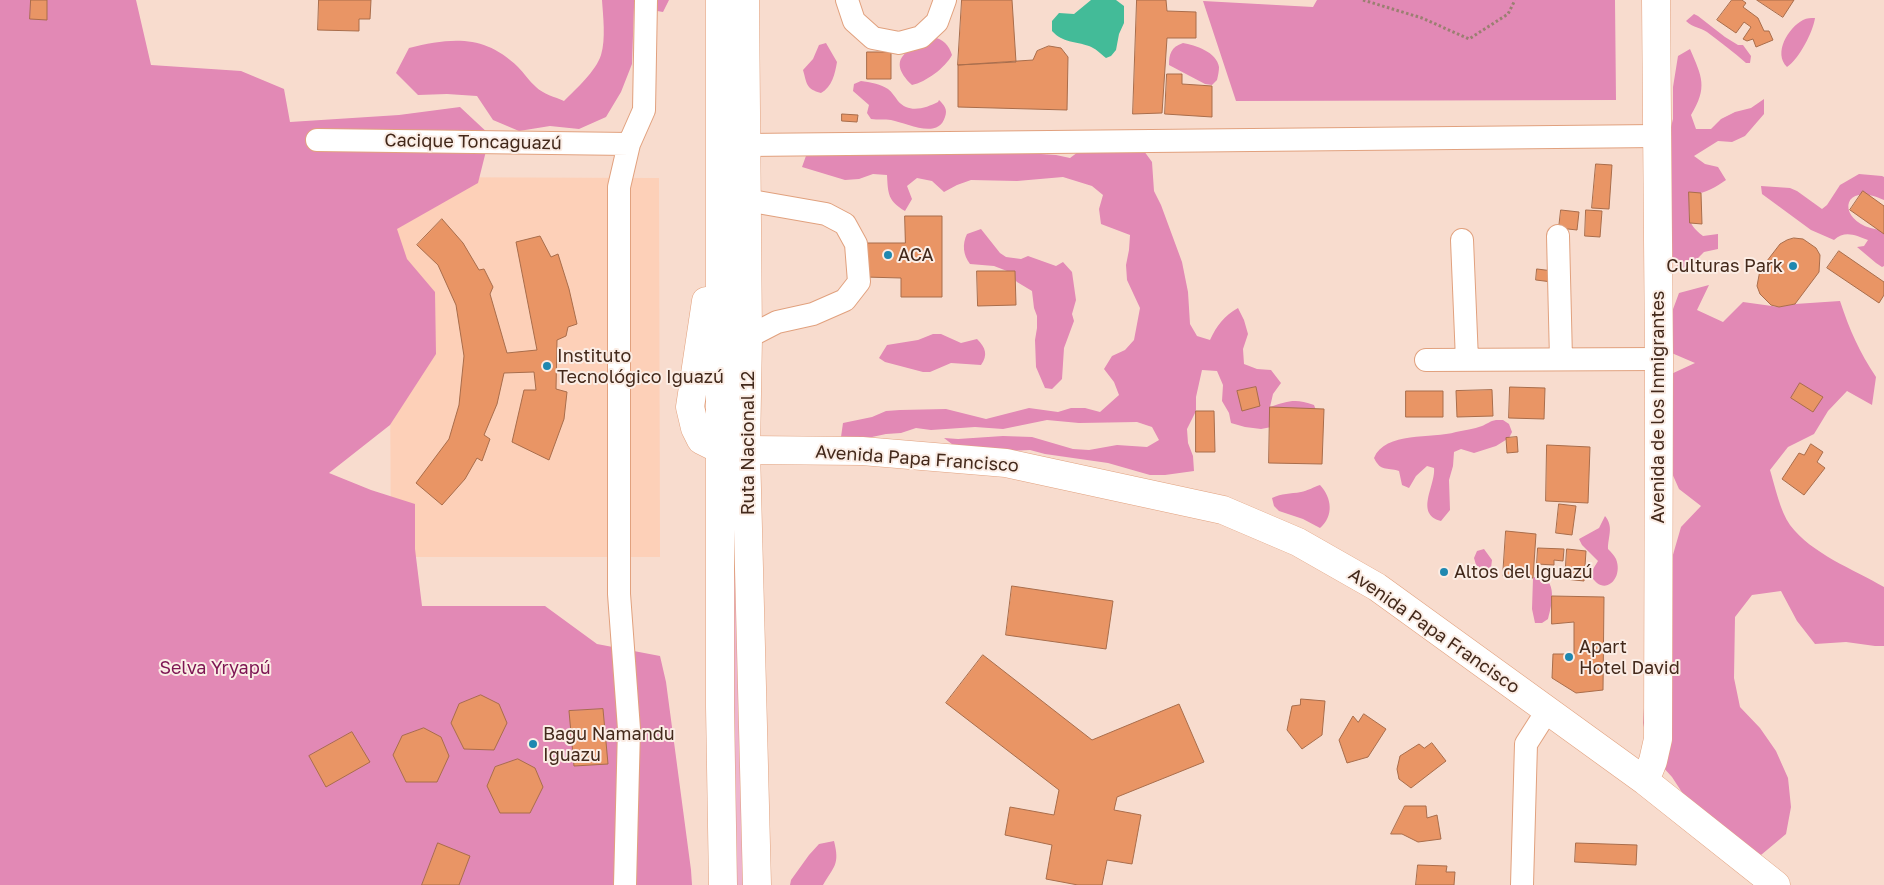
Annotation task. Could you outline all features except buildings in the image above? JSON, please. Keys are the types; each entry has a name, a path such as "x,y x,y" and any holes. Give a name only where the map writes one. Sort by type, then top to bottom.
{"main road":[{"path":"720,0 720,216 690,407 695,428 701,440 734,450"},
{"name":"Ruta Nacional 12","path":"723,885 720,707 734,450 748,337 745,0"},
{"name":"Avenida de los Inmigrantes","path":"1645,781 1653,761 1658,738 1659,359 1656,0"},
{"name":"Ruta Nacional 12","path":"734,450 757,885"},
{"name":"Avenida Papa Francisco","path":"734,450 862,451 1006,463 1223,510 1298,542 1376,587 1645,781 1776,885"}],"street":[{"path":"625,885 629,729 618,594 619,187 629,144 644,110 646,0"},
{"path":"847,0 854,21 873,38 898,43 921,37 936,22 945,0"},
{"path":"746,145 1657,136"},
{"name":"Cacique Toncaguazú","path":"317,140 629,144"},
{"path":"746,200 826,214 845,224 856,244 859,282 844,300 813,314 777,322 748,337"},
{"path":"1558,236 1561,360"},
{"path":"1462,240 1467,360"},
{"path":"1426,360 1659,359"},
{"path":"1522,885 1526,744 1547,711"}],"path":[{"path":"1363,0 1422,18 1469,39 1508,14 1515,0"}],"shaded area":[{"path":"1091,0 1116,0 1124,6 1124,23 1119,34 1116,50 1111,56 1106,58 1091,47 1060,38 1052,31 1052,21 1059,13 1074,14"},
{"path":"389,177 659,178 660,557 391,557"},
{"path":"730,477 739,477 749,885 736,885"}],"green space":[{"name":"Selva Yryapú","path":"0,0 136,0 151,65 241,71 284,89 290,122 399,115 460,107 490,135 478,183 397,229 407,259 435,292 436,354 390,425 329,473 371,490 415,504 415,549 422,606 545,606 597,644 660,656 666,682 692,885 0,885"},
{"path":"602,0 669,0 663,12 634,7 632,64 621,92 606,117 579,129 550,126 519,131 493,120 477,96 418,95 396,73 409,48 439,42 466,41 493,49 505,56 539,89 564,101 590,73 601,55 604,35"},
{"path":"1317,0 1615,0 1616,100 1236,101 1203,1 1313,7"},
{"path":"1694,14 1725,37 1738,45 1743,45 1751,56 1750,63 1746,63 1707,32 1686,21"},
{"path":"1808,18 1815,18 1805,45 1787,67 1781,55 1784,41 1797,24"},
{"path":"933,37 945,43 952,55 935,74 912,85 900,68 900,61 909,50"},
{"path":"826,43 837,62 830,84 821,93 810,88 803,70 813,59 819,45"},
{"path":"1183,43 1205,50 1214,57 1219,67 1217,80 1212,85 1205,84 1169,65 1172,51"},
{"path":"1690,49 1698,67 1701,82 1700,97 1691,115 1696,129 1711,129 1721,119 1735,112 1751,108 1764,99 1764,114 1745,136 1732,142 1718,141 1694,156 1705,164 1718,167 1726,180 1711,189 1694,194 1689,213 1693,226 1703,236 1718,234 1718,249 1704,252 1694,262 1681,269 1670,258 1669,135 1673,119 1673,87 1678,56"},
{"path":"861,81 888,89 902,105 912,109 923,108 939,100 946,109 945,117 936,128 929,129 891,120 871,119 867,113 869,105 853,91 854,84"},
{"path":"1082,149 1144,151 1152,162 1154,191 1182,262 1188,292 1190,324 1197,336 1210,340 1221,321 1238,308 1248,334 1243,349 1244,364 1257,369 1271,370 1281,383 1273,394 1270,407 1287,402 1302,402 1314,405 1319,418 1261,429 1231,423 1229,413 1222,401 1223,385 1217,371 1202,370 1196,397 1196,411 1187,429 1194,471 1150,475 1108,463 1030,450 986,452 971,446 957,448 944,438 1032,437 1073,449 1089,450 1117,445 1147,447 1159,440 1152,427 1137,422 1079,423 1047,420 1003,429 975,427 931,430 916,428 901,433 858,440 841,437 843,423 872,417 886,411 946,409 986,419 1029,408 1058,412 1071,408 1085,408 1100,412 1119,395 1114,382 1104,369 1112,356 1125,350 1134,340 1140,308 1127,280 1126,265 1130,235 1101,224 1099,209 1103,195 1092,186 1063,177 1017,181 971,180 944,192 932,181 917,178 907,186 912,199 905,211 895,204 890,196 887,175 873,174 859,179 845,180 802,167 807,153 1026,153 1070,158"},
{"path":"1859,174 1884,177 1884,200 1869,195 1857,195 1851,199 1848,206 1851,214 1857,221 1868,227 1884,230 1884,266 1882,267 1857,247 1864,246 1868,240 1846,234 1834,240 1811,230 1762,194 1761,186 1790,188 1822,209 1827,205 1840,185"},
{"path":"981,229 1000,253 1006,257 1021,259 1028,256 1056,266 1063,262 1072,272 1076,300 1072,314 1074,321 1064,348 1062,379 1052,389 1045,388 1036,367 1035,340 1037,316 1032,291 1017,282 1007,271 994,266 970,264 966,257 964,246 967,234"},
{"path":"1709,285 1697,310 1723,322 1743,302 1779,307 1840,301 1855,341 1876,377 1872,405 1847,391 1828,411 1814,434 1788,447 1770,470 1783,513 1799,535 1821,553 1884,587 1884,646 1846,642 1815,644 1797,621 1781,591 1752,595 1735,617 1734,678 1740,707 1760,728 1776,751 1788,778 1791,807 1786,834 1761,855 1734,841 1689,803 1672,777 1650,753 1643,723 1645,693 1668,572 1681,527 1701,506 1679,489 1667,462 1669,375 1695,363 1667,351 1669,320 1679,293"},
{"path":"933,334 941,334 961,343 977,339 985,352 985,358 981,365 951,363 930,372 923,372 885,362 879,358 887,345 918,340"},
{"path":"1496,420 1503,420 1509,424 1512,432 1509,438 1496,446 1474,453 1461,449 1454,452 1449,480 1450,510 1441,521 1433,517 1427,506 1434,468 1427,466 1416,476 1409,488 1402,485 1399,471 1382,467 1374,458 1380,449 1398,440 1446,434 1482,426"},
{"path":"1320,485 1327,496 1330,507 1328,518 1320,528 1303,519 1279,511 1274,506 1272,498"},
{"path":"1605,516 1610,528 1608,549 1618,566 1615,579 1606,586 1595,581 1590,574 1598,561 1582,545 1579,539 1599,528"},
{"path":"1484,549 1492,560 1491,568 1484,571 1476,565 1474,558 1477,551"},
{"path":"1538,575 1549,582 1552,593 1548,619 1542,623 1535,623 1532,609 1533,578"},
{"path":"834,841 836,849 835,865 823,885 790,885 791,880 819,844"}],"place":[{"name":"ACA","path":"888,255"},
{"name":"Culturas Park","path":"1793,266"},
{"name":"Instituto Tecnológico Iguazú","path":"547,366"},
{"name":"Altos del Iguazú","path":"1444,572"},
{"name":"Apart Hotel David","path":"1569,657"},
{"name":"Bagu Namandu Iguazu","path":"533,744"}]}
